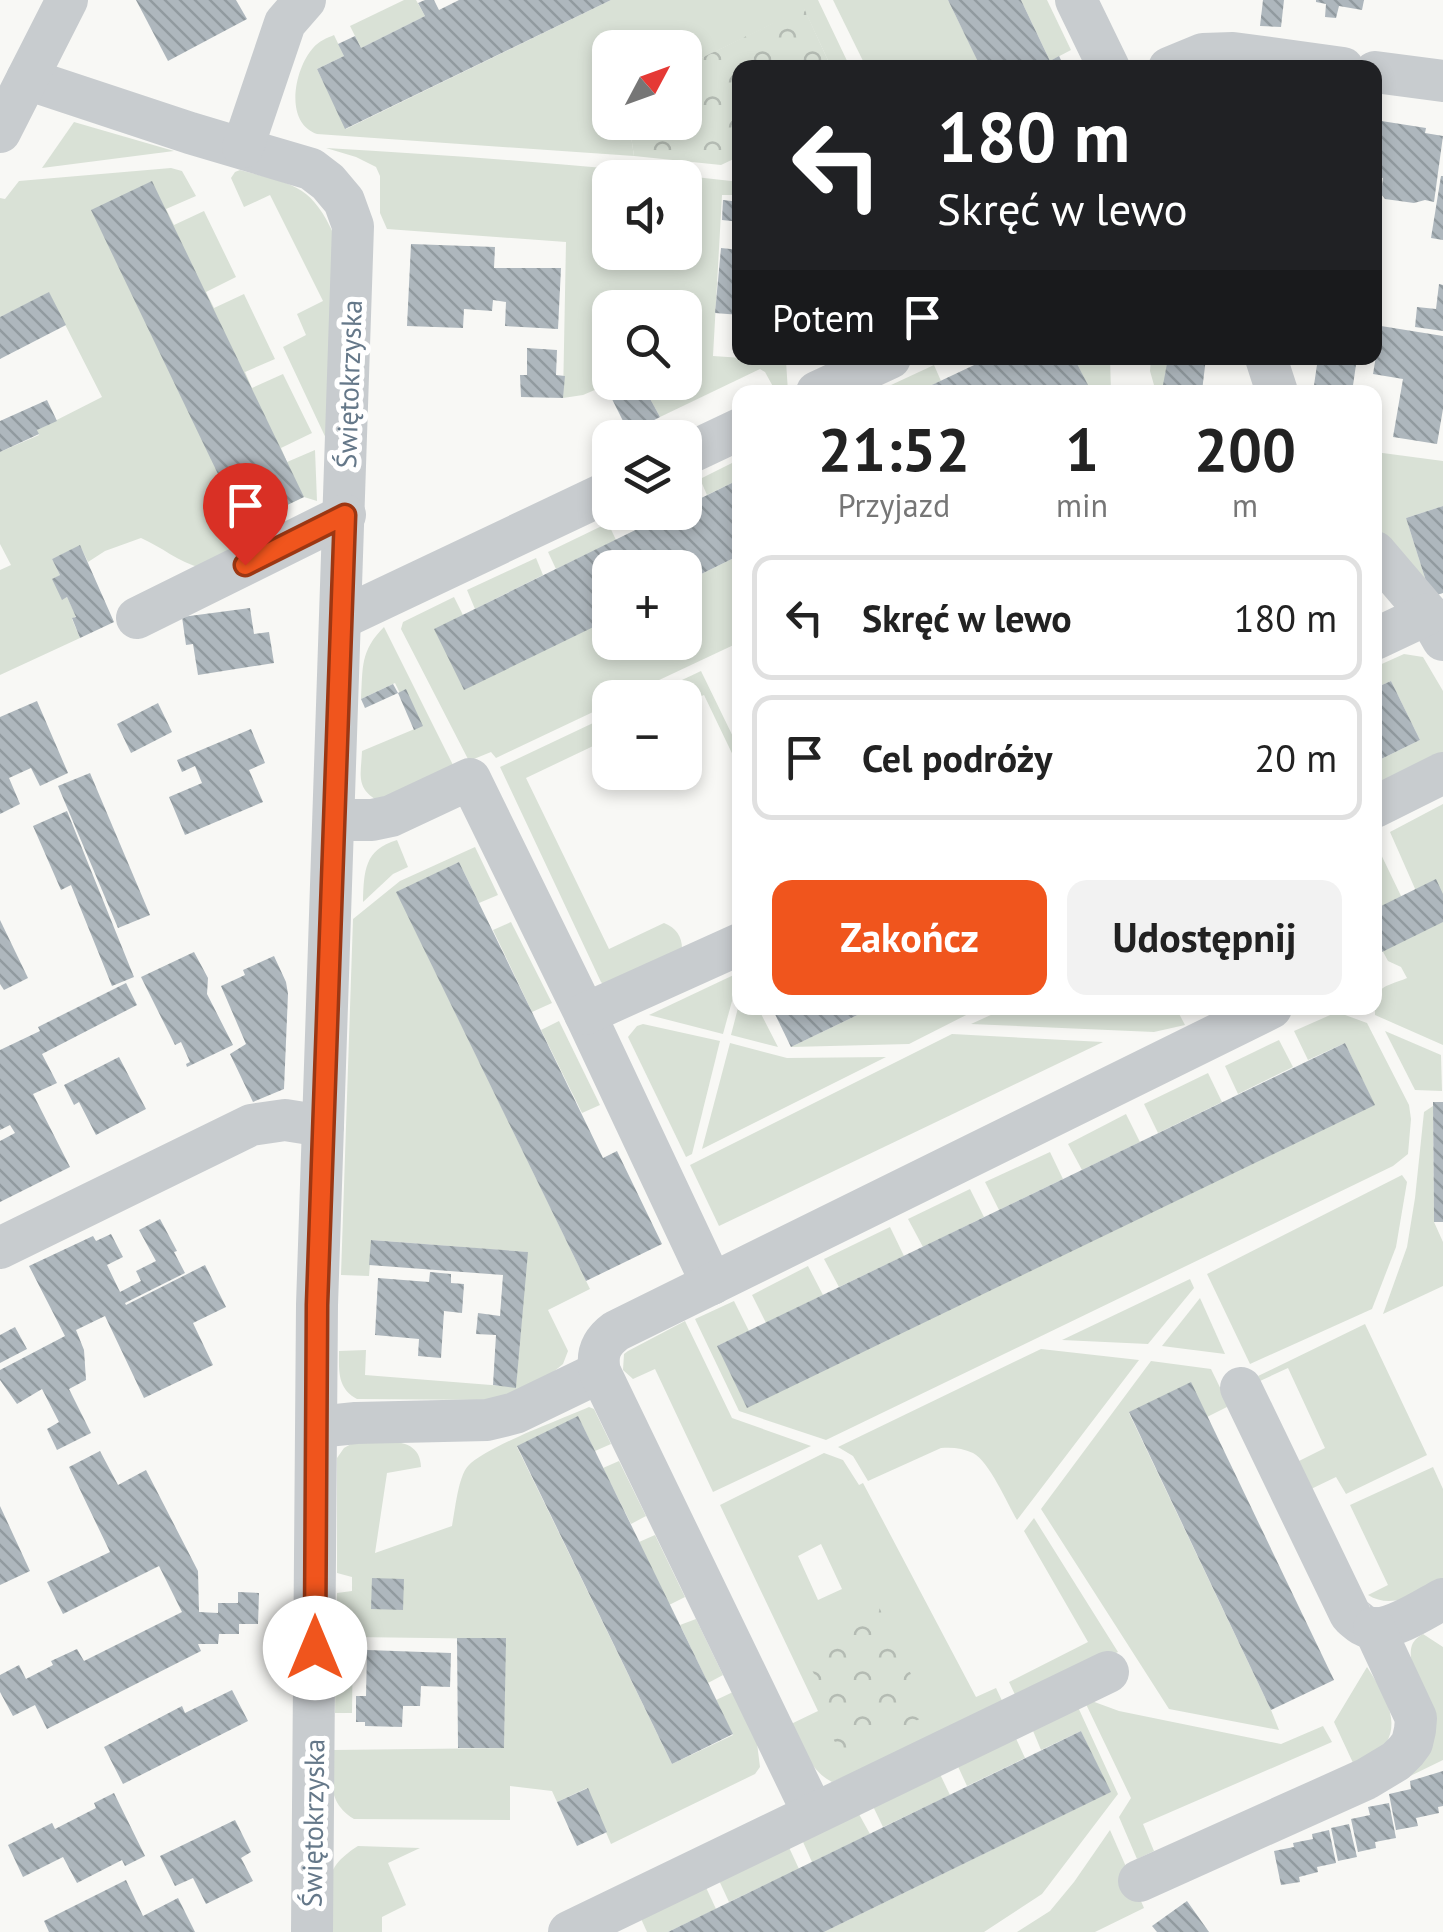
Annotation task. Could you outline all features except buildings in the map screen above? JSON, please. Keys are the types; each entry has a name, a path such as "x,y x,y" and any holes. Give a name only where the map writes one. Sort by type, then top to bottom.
{"street":[{"path":"0,132 67,0"},
{"path":"242,147 285,23 305,0"},
{"path":"1076,0 1104,60"},
{"path":"1188,60 1203,54 1234,53 1284,60"},
{"path":"1382,73 1443,81"},
{"name":"Świętokrzyska","path":"28,79 310,169 344,201 353,226 317,1305 312,1932"},
{"path":"832,385 875,365"},
{"path":"702,448 732,433"},
{"path":"342,618 592,500"},
{"path":"138,618 345,515"},
{"path":"1382,561 1435,627 1382,638"},
{"path":"1382,804 1443,774"},
{"path":"334,820 391,816 470,779 712,1284"},
{"path":"585,1014 732,948"},
{"path":"813,1813 600,1372 597,1360 606,1338 1241,1015"},
{"path":"0,1248 251,1125 285,1120 323,1126"},
{"path":"317,1427 488,1420 515,1413 600,1372"},
{"path":"1241,1388 1350,1614 1364,1626 1374,1628 1400,1622 1443,1599"},
{"path":"1139,1882 1366,1779 1406,1752 1412,1743 1416,1718 1374,1628"},
{"path":"570,1932 1108,1672"}],"green space":[{"path":"404,0 416,0 425,16 361,48 350,26"},
{"path":"611,0 818,0 847,60 828,60 804,9 702,58 702,30 592,30 592,140 632,140 634,156 317,134 306,128 300,118 296,107 297,81 315,46 334,35 344,56 317,69 346,129"},
{"path":"833,0 948,0 978,60 863,60"},
{"path":"1021,0 1047,0 1071,50 1050,60"},
{"path":"804,8 828,60 732,60 732,160 721,165 702,160 634,156 632,140 702,140 702,58"},
{"path":"74,122 174,151 42,168"},
{"path":"326,148 592,167 592,270 702,270 702,178 732,181 732,195 722,195 713,356 732,357 732,365 786,365 788,385 772,385 760,369 702,397 702,290 592,290 592,391 563,398 566,242 387,229 380,213 380,176 376,167"},
{"path":"171,168 182,171 196,196 166,209 174,225 204,211 236,277 206,292 214,308 244,294 275,359 245,372 252,388 283,374 312,433 281,448 287,462 315,450 317,501 304,497 243,526 249,545 201,568 141,538 105,551 88,562 80,546 52,559 60,575 53,579 76,616 72,619 80,638 0,675 0,570 11,565 0,544 0,452 39,435 37,430 102,397 49,293 0,317 0,198 5,199 19,181"},
{"path":"240,170 298,188 317,205 334,235 330,447 283,347 306,335 297,314 323,301 270,195 244,207 231,178"},
{"path":"934,365 941,381 932,385 891,385"},
{"path":"1078,365 1110,365 1111,385 1087,384"},
{"path":"1150,365 1167,365 1164,385 1154,385"},
{"path":"651,400 695,400 660,417"},
{"path":"1382,453 1443,461 1443,506 1406,518 1431,597 1382,534"},
{"path":"732,463 732,483 707,495 702,478"},
{"path":"594,530 611,530 616,540 556,569 548,552"},
{"path":"536,558 543,575 475,609 467,590"},
{"path":"732,559 732,646 702,660 702,574"},
{"path":"454,597 463,615 592,619 592,660 702,660 659,680 592,680 592,713 496,758 491,752 469,761 401,629 403,622"},
{"path":"384,627 455,769 380,802 363,786 362,751 417,728 395,683 361,699 367,652"},
{"path":"1404,654 1423,657 1443,691 1443,764 1382,795 1382,759 1420,740 1391,681 1382,685 1382,664"},
{"path":"701,671 732,735 732,753 704,695 702,680 682,680"},
{"path":"592,724 592,747 526,778 609,949 664,923 675,930 682,949 606,987 601,982 500,767"},
{"path":"1443,804 1443,1045 1375,1015 1382,1015 1382,990 1407,978 1382,950 1382,857 1402,898 1416,891 1390,832"},
{"path":"397,840 408,867 393,874 363,902 368,863 378,850"},
{"path":"475,847 498,895 479,903 459,862 397,893 590,1289 548,1310 568,1351 563,1364 546,1378 494,1400 357,1399 343,1384 339,1351 366,1350 365,1375 516,1387 527,1252 372,1240 369,1276 341,1275 353,919 400,881"},
{"path":"511,922 552,1003 532,1012 493,930"},
{"path":"732,976 732,1001 723,1034 649,1015"},
{"path":"736,1015 762,1015 778,1047 731,1035"},
{"path":"857,1015 966,1015 909,1044 791,1047"},
{"path":"991,1015 1180,1015 1185,1025 1154,1032 971,1024"},
{"path":"1330,1015 1345,1015 1367,1023 1409,1105 1408,1154 1393,1166 826,1440 739,1411 695,1319 734,1301 749,1331 717,1346 1374,1104 1345,1043 1308,1060 1294,1031"},
{"path":"559,1021 600,1105 582,1113 541,1030"},
{"path":"643,1024 720,1041 692,1154 686,1157 628,1037"},
{"path":"1385,1031 1441,1055 1442,1091 1415,1090"},
{"path":"952,1034 1103,1042 719,1226 690,1165"},
{"path":"1279,1040 1293,1067 1238,1094 1225,1066"},
{"path":"730,1043 787,1058 886,1057 702,1149"},
{"path":"1208,1073 1222,1102 1158,1133 1144,1104"},
{"path":"1433,1106 1434,1222 1443,1242 1443,1286 1383,1314 1407,1247 1424,1112"},
{"path":"1126,1114 1140,1142 1082,1170 1068,1144"},
{"path":"1050,1152 1063,1179 999,1210 985,1182"},
{"path":"1402,1175 1407,1182 1396,1247 1372,1309 1250,1364 1207,1274"},
{"path":"970,1189 984,1217 923,1247 908,1219"},
{"path":"890,1227 904,1256 839,1287 824,1259"},
{"path":"808,1266 823,1295 766,1323 752,1295"},
{"path":"1190,1279 1194,1288 1148,1344 1062,1340"},
{"path":"1200,1298 1225,1354 1162,1346"},
{"path":"685,1321 732,1418 811,1446 713,1492 655,1369 633,1379 623,1370 624,1354"},
{"path":"1365,1324 1427,1455 1346,1494 1336,1477 1309,1490 1297,1462 1325,1448 1288,1368 1260,1381 1258,1376"},
{"path":"1041,1349 1139,1360 1017,1520 985,1464 969,1451 941,1448 868,1481 853,1456 838,1447"},
{"path":"1151,1361 1211,1369 1229,1406 1207,1417 1190,1383 1129,1413 1279,1730 1169,1709 1041,1509"},
{"path":"589,1407 594,1409 611,1444 595,1451 578,1417 517,1447 672,1764 733,1735 716,1700 733,1692 757,1743 760,1767 755,1774 611,1844 587,1788 557,1802 552,1791 510,1786 510,1820 354,1819 335,1797 333,1750 504,1748 505,1639 353,1637 352,1713 335,1713 337,1593 352,1591 352,1577 337,1573 337,1458 351,1444 384,1442 405,1444 419,1456 421,1467 387,1473 375,1553 452,1526 459,1486 468,1466 507,1442"},
{"path":"824,1453 843,1460 859,1485 863,1483 976,1697 996,1688 1005,1707 832,1782 824,1777 807,1757 791,1724 818,1711 720,1505","holes":["821,1544 842,1589 818,1600 798,1556"]},
{"path":"619,1461 646,1516 631,1524 603,1468"},
{"path":"1433,1467 1443,1489 1443,1585 1396,1601 1368,1595 1388,1585 1350,1505"},
{"path":"1034,1518 1118,1652 1018,1701 1009,1682 1088,1642 1024,1531"},
{"path":"655,1535 685,1597 669,1605 639,1542"},
{"path":"879,1607 930,1714 843,1756 819,1714 829,1704 800,1646"},
{"path":"696,1619 723,1675 708,1683 680,1625"},
{"path":"1423,1634 1443,1647 1443,1760 1404,1779 1411,1651 1415,1640"},
{"path":"1367,1667 1388,1707 1391,1728 1389,1739 1379,1751 1354,1765 1334,1722"},
{"path":"1084,1700 1119,1711 1281,1744 1323,1726 1332,1742 1143,1824 1154,1851 1137,1859 1119,1817 1131,1798"},
{"path":"1077,1705 1118,1794 1042,1894 984,1932 824,1932 1110,1792 1081,1731 1041,1750 1031,1726"},
{"path":"1013,1732 1025,1758 967,1786 955,1760"},
{"path":"937,1768 950,1795 883,1827 870,1800"},
{"path":"855,1807 870,1834 812,1862 799,1833"},
{"path":"1110,1830 1144,1908 1095,1932 1017,1932 1050,1911"},
{"path":"786,1841 799,1869 729,1902 716,1874"},
{"path":"358,1846 420,1848 388,1863 406,1905 382,1917 382,1932 330,1932 328,1893 332,1873 345,1855"},
{"path":"703,1881 716,1909 668,1932 647,1932 638,1912"}],"route":[{"path":"245,565 345,515 317,1305 315,1648"}]}
